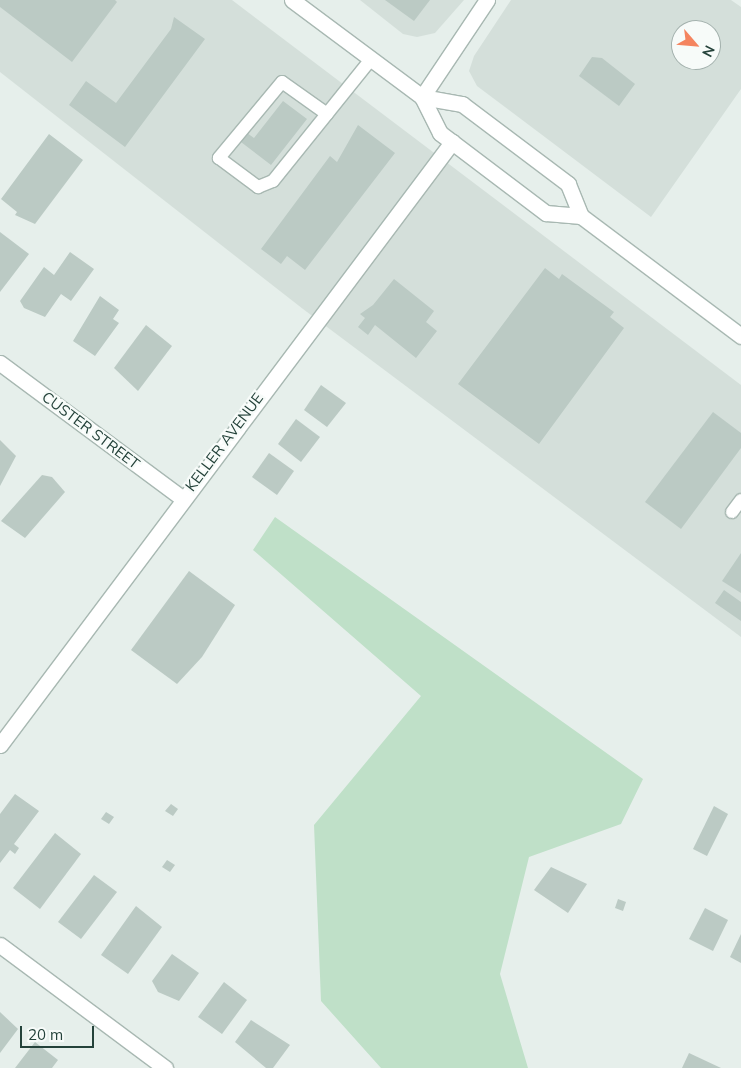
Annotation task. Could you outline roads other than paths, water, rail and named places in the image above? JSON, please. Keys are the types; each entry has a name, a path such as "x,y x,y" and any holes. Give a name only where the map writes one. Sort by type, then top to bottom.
{"street":[{"path":"292,0 422,97 440,133 546,213 581,216"},
{"path":"422,97 487,0"},
{"path":"422,97 462,104 568,184 581,216 741,336"},
{"name":"KELLER AVENUE","path":"0,745 182,498 452,142"},
{"name":"CUSTER STREET","path":"0,363 182,498"},
{"path":"0,945 165,1068"}],"lane":[{"path":"327,114 282,82 219,158 258,187 273,181 327,114 371,59"},
{"path":"732,512 741,500"}]}
